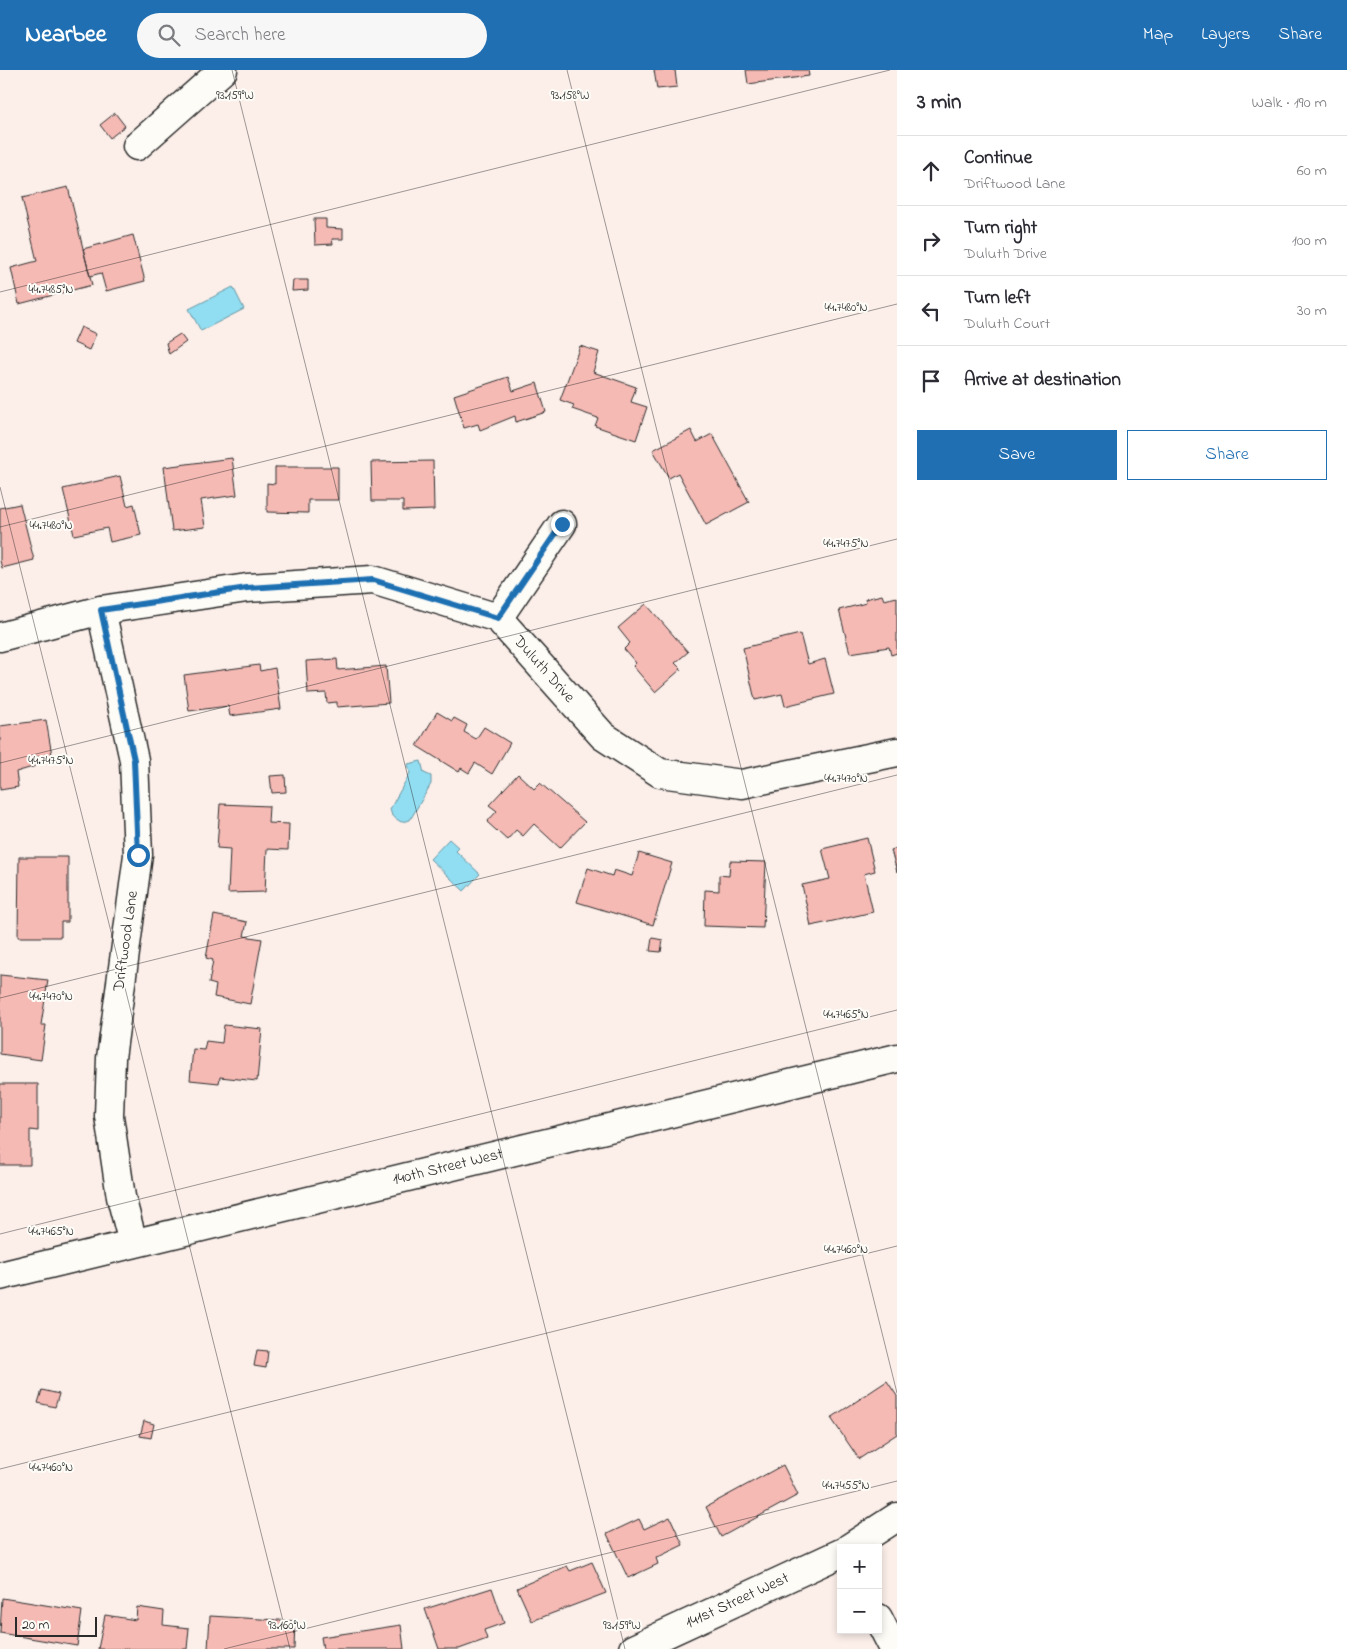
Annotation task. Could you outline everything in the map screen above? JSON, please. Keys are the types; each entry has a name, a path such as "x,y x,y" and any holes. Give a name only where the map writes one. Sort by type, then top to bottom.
{"street":[{"path":"137,146 223,70"},
{"path":"0,637 101,610 247,588 373,580 498,618 562,524"},
{"name":"Driftwood Lane","path":"101,610 134,760 138,855 111,1058 109,1116 121,1197 133,1244"},
{"name":"Duluth Drive","path":"498,618 603,736 660,773 742,784 897,752"},
{"name":"140th Street West","path":"0,1276 897,1058"},
{"path":"855,1544 897,1517"},
{"name":"141st Street West","path":"633,1649 837,1555"},
{"path":"882,1626 894,1649"}],"water":[{"path":"233,287 244,309 201,331 189,309"},
{"path":"421,761 424,773 431,776 431,784 410,820 401,822 392,816 390,809 410,773 408,764"},
{"path":"449,839 459,848 456,851 480,874 464,891 430,859"}],"building":[{"path":"654,70 675,70 677,87 657,89"},
{"path":"746,70 808,70 809,76 748,84"},
{"path":"115,113 125,126 110,138 100,125"},
{"path":"68,187 92,285 19,304 11,268 37,261 22,198"},
{"path":"314,219 326,219 326,228 343,229 343,239 332,239 333,244 315,245"},
{"path":"133,235 145,281 106,291 101,273 90,276 83,249"},
{"path":"293,280 308,280 308,290 292,291"},
{"path":"81,327 96,334 89,350 74,343"},
{"path":"180,334 186,342 169,354 166,343"},
{"path":"580,346 599,352 593,372 636,387 631,402 647,407 636,440 595,426 598,418 572,409 574,405 560,400"},
{"path":"508,377 513,391 537,383 546,412 516,422 515,416 480,430 478,424 464,428 454,395"},
{"path":"691,430 697,442 712,434 749,502 706,525 678,473 669,478 653,450"},
{"path":"232,458 237,495 201,500 205,527 172,531 164,467"},
{"path":"433,461 434,510 403,511 403,501 372,501 371,462"},
{"path":"275,467 338,467 338,500 308,500 308,513 267,512 267,483 275,484"},
{"path":"120,476 127,506 134,504 141,535 110,542 107,528 74,535 63,489"},
{"path":"20,504 34,560 2,568 0,561 0,508"},
{"path":"882,595 884,600 897,597 897,653 891,655 889,647 850,653 839,610 866,603 865,599"},
{"path":"646,604 688,652 675,663 681,669 655,692 633,666 636,663 624,649 630,643 618,628"},
{"path":"800,634 808,664 825,659 834,694 785,706 782,694 755,700 743,648"},
{"path":"337,659 338,670 386,666 389,703 337,707 337,702 327,703 326,693 308,694 306,661"},
{"path":"259,665 260,671 275,668 281,709 230,716 228,706 189,711 184,675"},
{"path":"437,712 452,721 454,718 467,725 464,732 476,739 484,727 510,743 492,774 475,763 469,773 461,768 459,772 417,746"},
{"path":"46,720 52,755 35,757 36,766 16,772 18,787 0,790 0,726"},
{"path":"518,774 534,789 540,783 585,822 560,848 534,824 523,836 516,830 507,840 487,822 497,811 489,805"},
{"path":"285,775 286,792 272,793 270,776"},
{"path":"220,804 269,806 268,823 289,824 288,850 267,849 265,892 228,893 230,849 217,848"},
{"path":"867,838 875,871 864,874 873,912 811,926 802,885 830,879 822,849"},
{"path":"897,848 897,872 891,850"},
{"path":"639,853 672,863 653,925 577,902 588,868 612,876 614,870 632,876"},
{"path":"19,857 68,857 68,922 61,922 61,937 18,937"},
{"path":"730,861 766,862 763,928 704,926 705,890 719,891 719,875 729,876"},
{"path":"214,915 247,922 244,936 262,939 250,1004 214,997 216,985 209,983 213,960 206,958"},
{"path":"652,938 663,940 661,952 650,951"},
{"path":"0,975 48,980 41,1025 46,1025 41,1060 0,1054"},
{"path":"224,1025 262,1029 257,1081 220,1077 219,1083 190,1080 193,1049 204,1050 206,1041 222,1043"},
{"path":"0,1084 38,1084 38,1131 30,1130 30,1165 0,1165"},
{"path":"257,1350 268,1351 266,1368 254,1366"},
{"path":"887,1381 897,1396 897,1434 859,1459 831,1418"},
{"path":"42,1390 59,1394 55,1407 38,1403"},
{"path":"144,1421 154,1424 151,1438 140,1436"},
{"path":"783,1465 798,1495 721,1537 706,1507"},
{"path":"670,1517 683,1545 656,1558 658,1564 628,1578 607,1534 639,1519 644,1529"},
{"path":"592,1562 606,1593 532,1621 517,1588 567,1566 570,1571"},
{"path":"492,1588 504,1623 484,1630 487,1639 459,1649 439,1649 425,1609"},
{"path":"2,1598 82,1611 77,1646 0,1633"},
{"path":"137,1607 164,1611 163,1625 189,1628 187,1649 98,1649 105,1615 136,1620"},
{"path":"210,1616 295,1621 294,1649 208,1649"},
{"path":"401,1625 404,1649 323,1649 321,1637"}],"route":[{"path":"138,855 134,760 101,610 247,588 373,580 498,618 562,524"}]}
